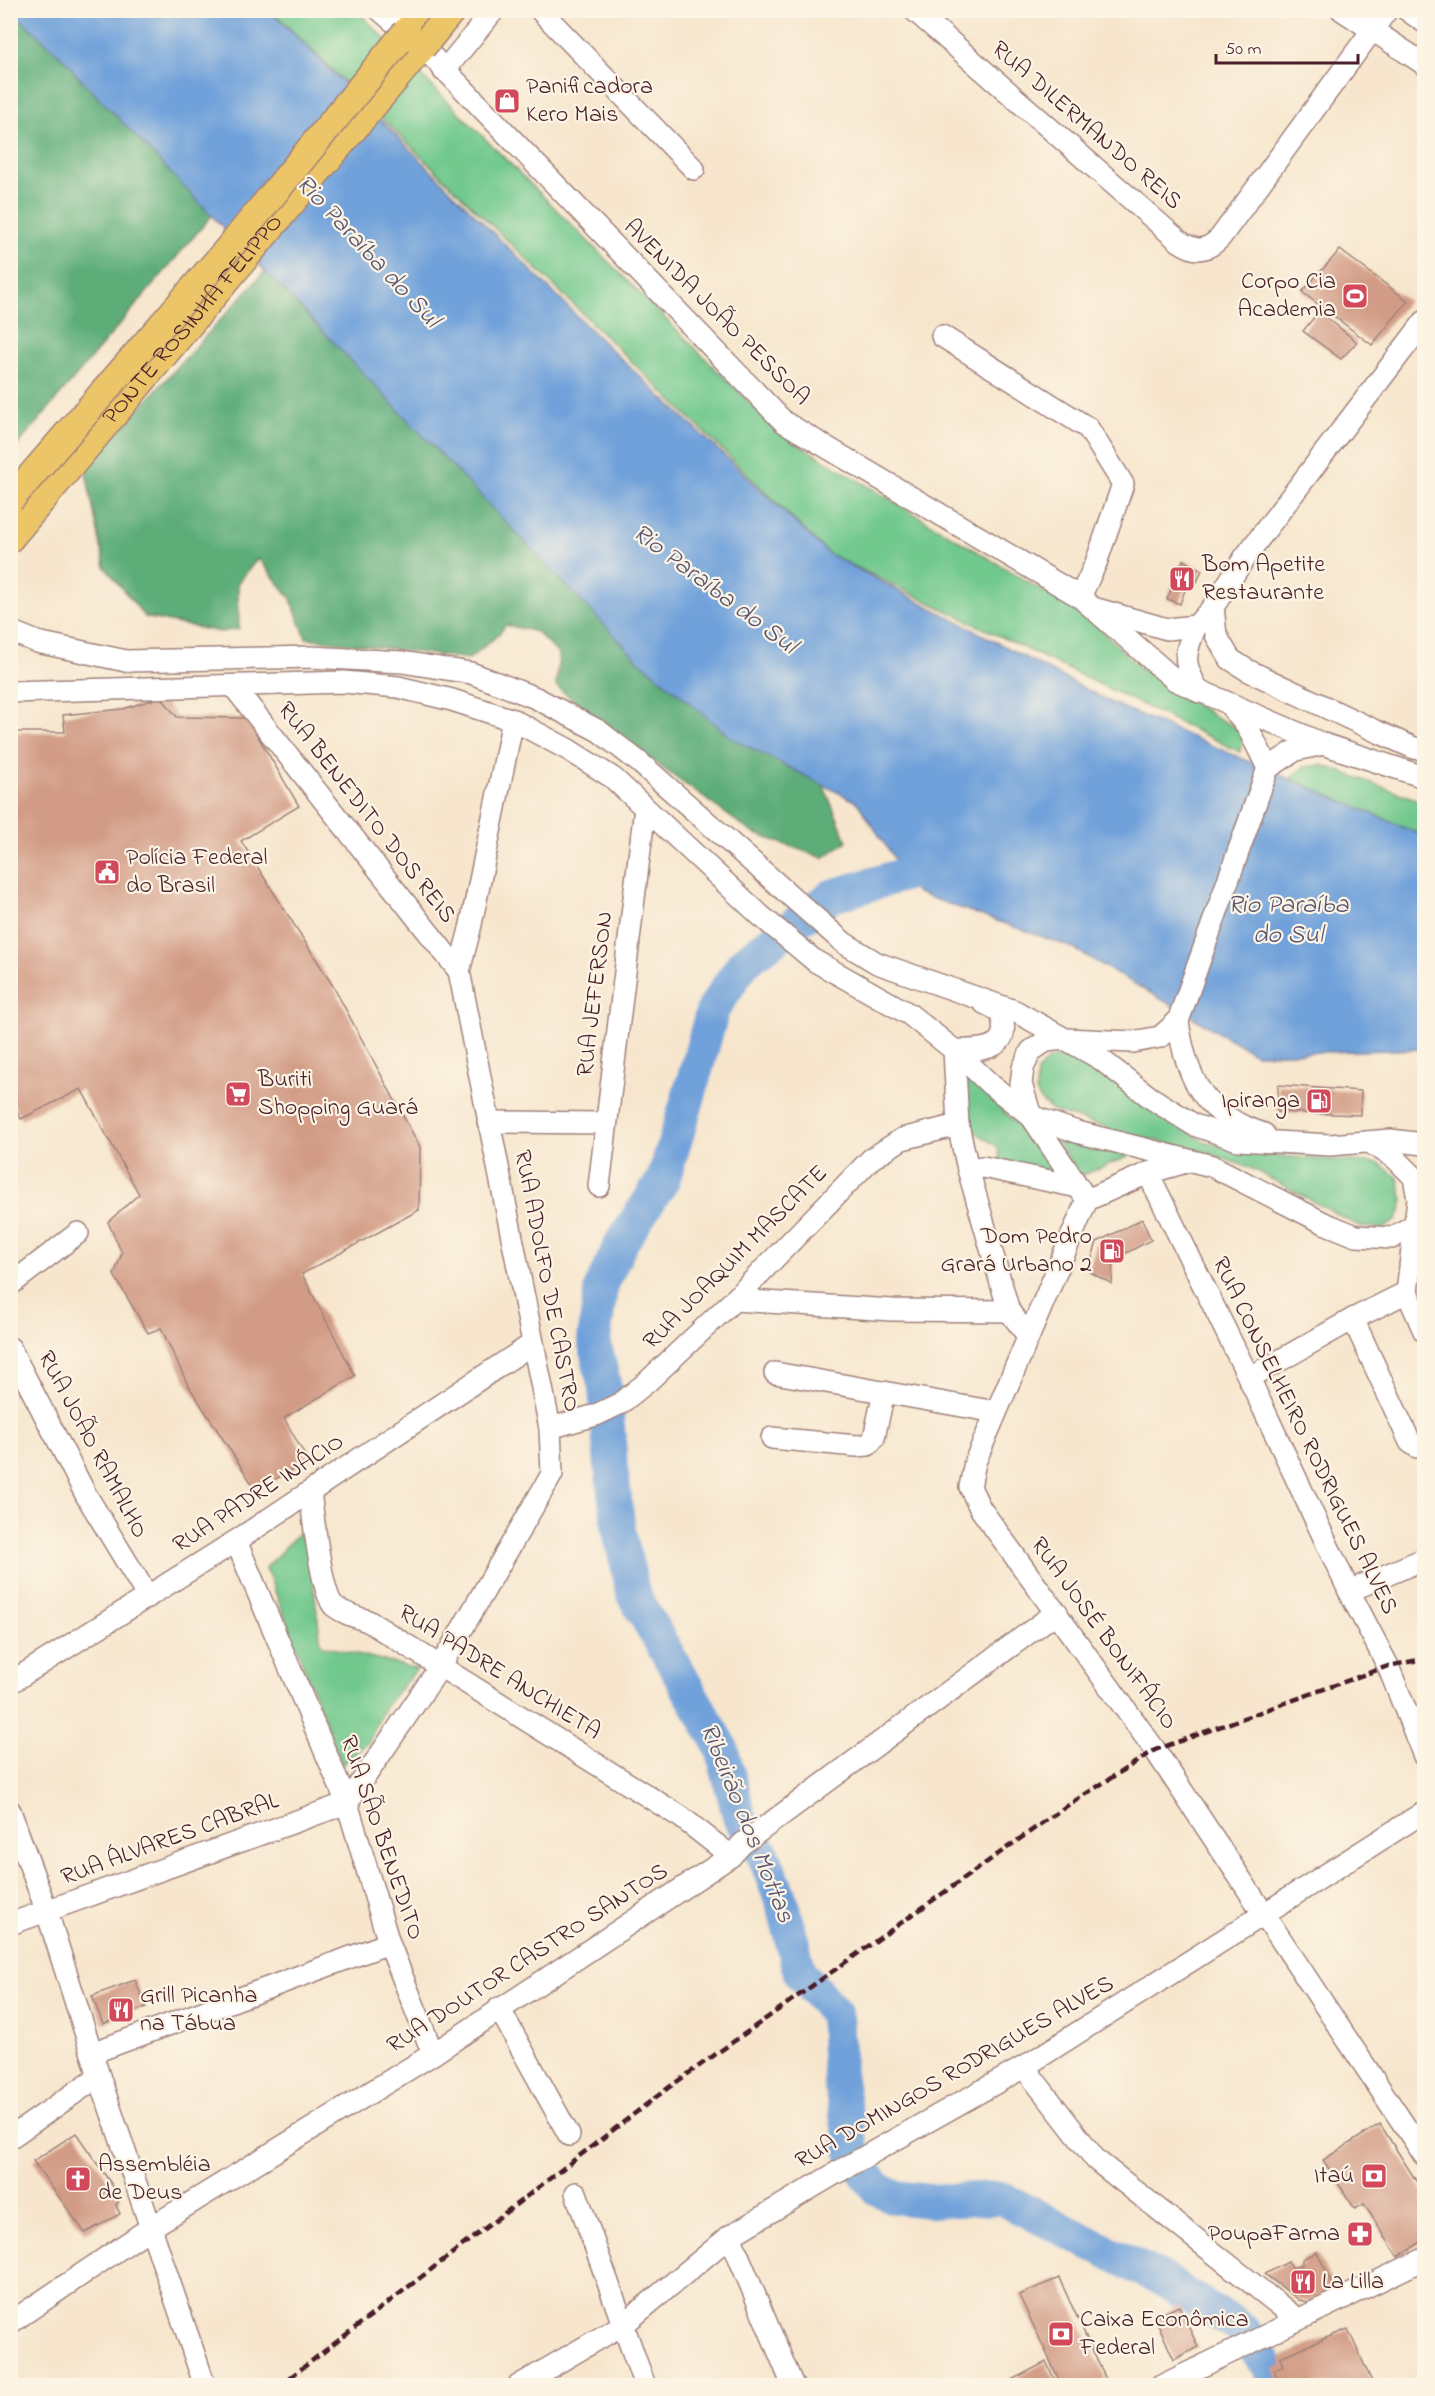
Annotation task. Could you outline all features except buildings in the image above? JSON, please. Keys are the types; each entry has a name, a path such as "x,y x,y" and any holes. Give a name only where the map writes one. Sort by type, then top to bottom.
{"main road":[{"path":"414,40 424,10"},
{"path":"414,40 452,10"},
{"name":"PONTE ROSINHA FELIPPO","path":"10,500 233,243 414,40"},
{"name":"PONTE ROSINHA FELIPPO","path":"10,538 414,40"}],"street":[{"path":"444,71 494,10"},
{"path":"540,10 694,169"},
{"name":"RUA DILERMANDO REIS","path":"914,10 1179,241 1190,248 1201,250 1220,238 1371,30"},
{"path":"1342,10 1425,64"},
{"path":"1371,30 1387,10"},
{"path":"1407,10 1425,22"},
{"name":"AVENIDA JOÃO PESSOA","path":"382,11 423,47 784,422 1085,602 1174,680 1323,744 1397,770 1425,777"},
{"path":"1199,692 1186,669 1188,646 1196,626 1213,607 1245,556 1421,331"},
{"path":"942,336 1088,428 1123,483 1085,602"},
{"name":"AVENIDA JOÃO PESSOA","path":"1085,602 1167,629 1196,626"},
{"path":"1213,607 1216,635 1230,659 1247,670 1378,732 1414,748 1425,749"},
{"path":"10,631 37,642 126,661 311,657 402,662 471,673 536,698 599,731 639,762 844,943 877,963 1015,1011 1099,1058 1151,1098 1194,1125 1238,1140 1330,1145 1390,1140 1425,1144"},
{"path":"10,692 344,682 398,687 452,700 513,720 604,772 761,916 814,961 909,1014 954,1050 991,1085 1031,1116 1077,1131 1212,1166 1324,1223 1356,1236 1392,1238 1419,1218"},
{"name":"RUA BENEDITO DOS REIS","path":"234,687 459,971"},
{"path":"1227,701 1248,728 1268,772"},
{"name":"RUA ADOLFO DE CASTRO","path":"347,1803 440,1667 552,1474 550,1428 459,971 470,929 513,720"},
{"path":"1082,1193 1031,1116 1021,1084 1023,1068 1031,1052 1046,1041 1065,1039 1134,1042 1160,1037 1179,1018 1268,772 1296,750 1323,744"},
{"path":"1397,770 1425,761"},
{"name":"RUA JEFERSON","path":"599,1186 645,808"},
{"path":"954,1050 986,1050 997,1045 1002,1036 1004,1022 999,1011 960,991"},
{"path":"1179,1018 1182,1049 1192,1078 1209,1104 1241,1127 1292,1143"},
{"path":"954,1050 958,1125 968,1169 1010,1311 1028,1336"},
{"path":"489,1122 605,1123"},
{"name":"RUA JOAQUIM MASCATE","path":"550,1428 621,1404 734,1300 871,1159 902,1139 958,1125"},
{"path":"1369,1142 1395,1158 1414,1177 1419,1218 1407,1292 1425,1330"},
{"path":"968,1169 983,1167 1082,1193 1192,1161"},
{"name":"RUA CONSELHEIRO RODRIGUES ALVES","path":"1148,1173 1249,1378 1349,1591 1388,1666 1425,1756"},
{"name":"RUA JOSÉ BONIFÁCIO","path":"1082,1193 1028,1336 975,1462 970,1487 980,1508 1155,1750 1425,2155"},
{"path":"10,1284 78,1233"},
{"path":"1249,1378 1353,1319 1407,1292"},
{"path":"734,1300 892,1310 1010,1311"},
{"path":"1353,1319 1417,1445"},
{"name":"RUA PADRE INÁCIO","path":"10,1683 236,1541 532,1344"},
{"name":"RUA JOÃO RAMALHO","path":"10,1348 86,1495 147,1597"},
{"path":"775,1373 996,1412"},
{"path":"772,1438 856,1446 868,1445 874,1438 884,1392"},
{"name":"RUA PADRE ANCHIETA","path":"310,1492 326,1588 333,1604 347,1615 368,1621 737,1850"},
{"name":"RUA SÃO BENEDITO","path":"236,1541 347,1803 389,1943 433,2054"},
{"path":"1349,1591 1425,1559"},
{"name":"RUA DOUTOR CASTRO SANTOS","path":"10,2323 150,2228 433,2054 737,1850 1057,1612"},
{"name":"RUA ÁLVARES CABRAL","path":"10,1924 347,1803"},
{"path":"10,1811 47,1912 99,2076 205,2385"},
{"name":"RUA DOMINGOS RODRIGUES ALVES","path":"518,2385 624,2324 730,2236 902,2135 1024,2067 1425,1812"},
{"path":"92,2053 389,1943"},
{"path":"499,2008 569,2135"},
{"path":"1024,2067 1096,2160 1292,2322"},
{"path":"10,2138 99,2076"},
{"path":"576,2193 645,2385"},
{"path":"730,2236 793,2385"},
{"path":"1161,2385 1425,2259"}],"green space":[{"path":"25,10 229,195 11,453 10,11"},
{"path":"272,11 357,11 781,434 1090,619 1141,669 1217,718 1245,733 1240,752 829,554"},
{"path":"277,258 817,770 847,841 823,858 753,833 604,726 556,686 559,655 537,632 506,625 498,635 469,659 306,638 290,597 258,558 238,583 239,629 220,632 145,617 105,567 85,468"},
{"path":"1322,765 1424,802 1424,836 1290,779 1304,767"},
{"path":"1065,1055 1087,1059 1203,1141 1261,1155 1379,1163 1398,1178 1403,1201 1397,1220 1382,1229 1359,1226 1251,1168 1200,1151 1122,1133 1053,1111 1041,1101 1036,1091 1037,1072 1048,1060"},
{"path":"962,1068 1063,1173 1001,1165 998,1147 962,1123"},
{"path":"1056,1141 1130,1156 1080,1176"},
{"path":"306,1525 321,1645 417,1669 384,1708 369,1741 342,1765 266,1568"}],"water":[{"name":"Rio Paraíba do Sul","path":"11,10 271,11 600,339 829,554 1112,703 1424,836 1424,1049 1256,1054 1071,947 917,893 857,802 733,739 637,659 74,72 71,66"}],"waterway":[{"name":"Ribeirão dos Mottas","path":"941,845 913,872 832,896 744,962 713,1009 663,1180 621,1243 601,1287 594,1340 605,1388 619,1531 634,1596 721,1746 740,1819 764,1856 784,1908 800,1973 836,2014 839,2075 853,2155 876,2188 894,2197 929,2201 1001,2198 1163,2280 1242,2329 1268,2367 1274,2386"}],"railway":[{"path":"279,2386 668,2088 1059,1811 1155,1750 1388,1666 1424,1659"}],"place":[{"name":"Panificadora Kero Mais","path":"507,101"},
{"name":"Corpo Cia Academia","path":"1355,296"},
{"name":"Bom Apetite Restaurante","path":"1182,579"},
{"name":"Polícia Federal do Brasil","path":"107,872"},
{"name":"Buriti Shopping Guará","path":"238,1094"},
{"name":"Ipiranga","path":"1319,1101"},
{"name":"Dom Pedro Grará Urbano 2","path":"1112,1251"},
{"name":"Grill Picanha na Tábua","path":"121,2010"},
{"name":"Itaú","path":"1374,2176"},
{"name":"Assembléia de Deus","path":"78,2179"},
{"name":"PoupaFarma","path":"1360,2234"},
{"name":"La Lilla","path":"1303,2282"},
{"name":"Caixa Econômica Federal","path":"1061,2334"}]}
